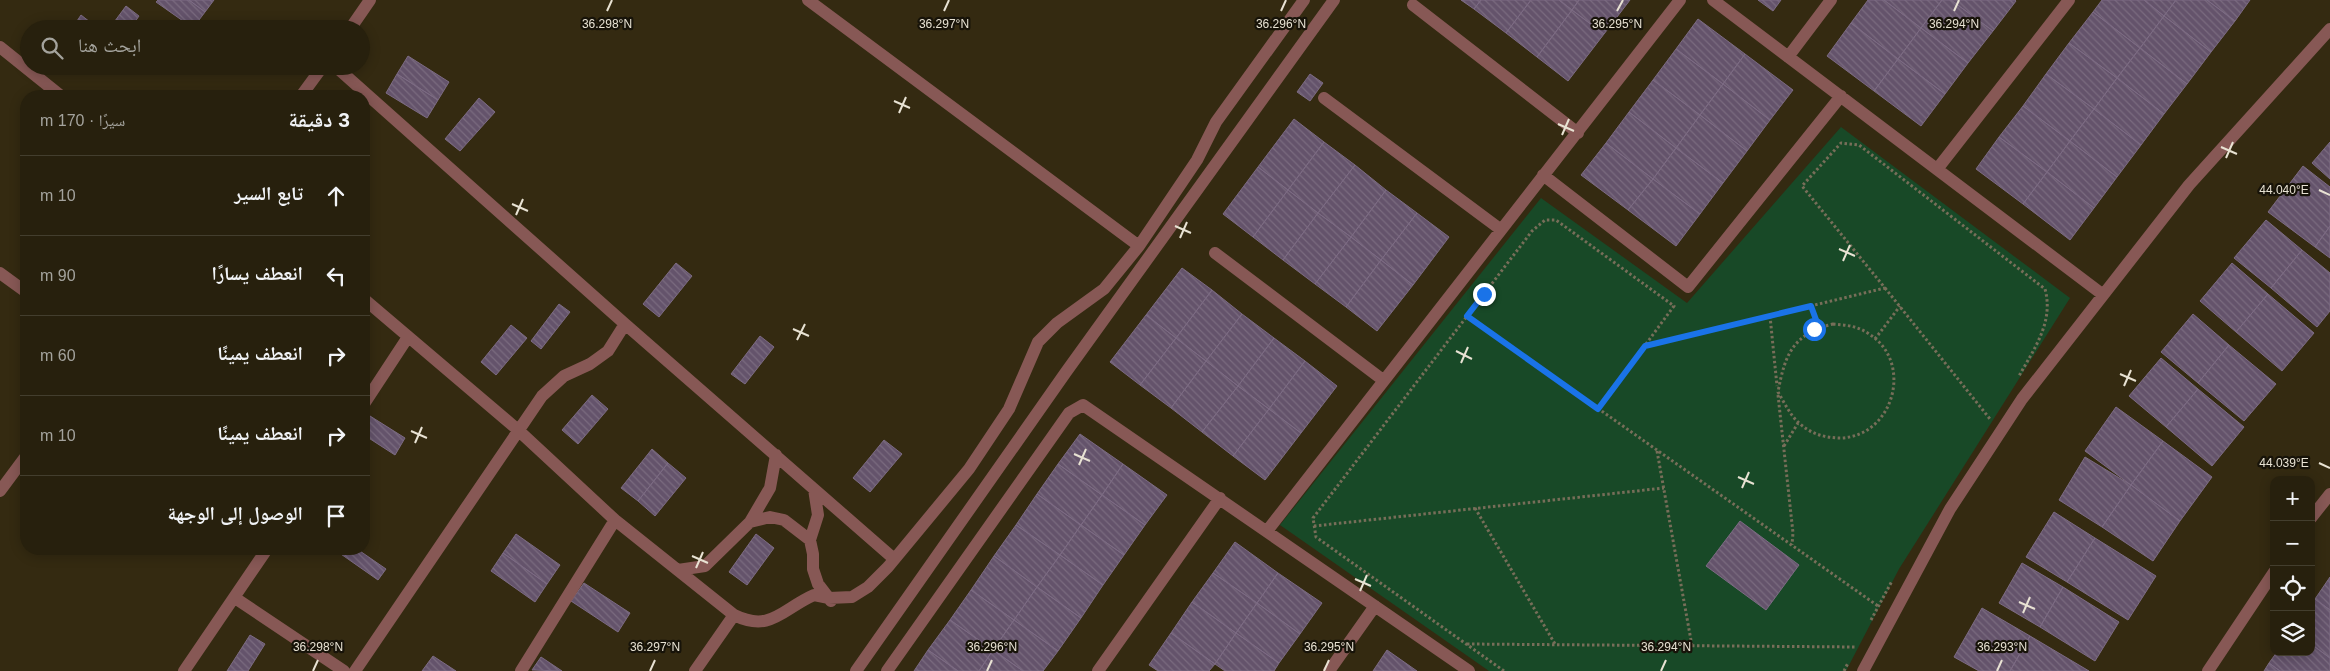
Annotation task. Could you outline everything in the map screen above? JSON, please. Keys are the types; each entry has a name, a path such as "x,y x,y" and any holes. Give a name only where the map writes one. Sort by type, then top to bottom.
{"street":[{"path":"356,20 370,0"},
{"path":"808,0 1139,246"},
{"path":"370,304 518,430 615,520 734,615 748,622 764,622 783,614 814,595 830,599 852,597 868,587 888,567 893,558 969,468 1010,409 1038,342 1057,323 1104,289 1139,246 1197,160 1216,122 1304,0"},
{"path":"856,671 1066,372 1334,0"},
{"path":"1267,531 1680,0"},
{"path":"1713,0 1938,168 2102,294"},
{"path":"1788,57 1832,0"},
{"path":"1938,168 2069,0"},
{"path":"1413,6 1578,133"},
{"path":"1863,671 1950,508 2022,399 2102,294 2189,185 2330,29"},
{"path":"0,47 20,63"},
{"path":"35,75 54,90"},
{"path":"305,90 316,75"},
{"path":"345,75 362,90"},
{"path":"1543,175 1688,286 1841,96"},
{"path":"370,97 624,324 893,558"},
{"path":"1324,98 1500,229"},
{"path":"1215,253 1383,380"},
{"path":"0,273 20,288"},
{"path":"355,671 542,396 564,376 590,364 608,351 624,324"},
{"path":"370,395 408,338"},
{"path":"887,671 1069,413 1083,404 1469,671"},
{"path":"678,570 705,566 750,522 770,488 776,455"},
{"path":"0,491 20,464"},
{"path":"814,489 818,515 810,540 813,554 813,569 818,584 830,599"},
{"path":"2315,513 2330,494"},
{"path":"1098,671 1220,498"},
{"path":"750,522 770,517 784,520 810,540"},
{"path":"521,671 615,520"},
{"path":"184,671 264,555"},
{"path":"2208,671 2270,578"},
{"path":"235,598 344,671"},
{"path":"1329,671 1375,606"},
{"path":"696,671 734,615"}],"path":[{"path":"1990,419 1802,186 1841,143 1858,145 2045,289 2049,303 2045,329 2014,382"},
{"path":"1504,671 1316,537 1314,518 1532,231 1545,220 1556,220 1674,306 1598,409"},
{"path":"1645,346 1886,288"},
{"path":"1811,306 1819,328"},
{"path":"1875,339 1900,306"},
{"path":"1467,316 1878,606"},
{"path":"1770,316 1793,533 1792,546"},
{"path":"1833,324 1852,326 1870,334 1875,339 1884,348 1892,365 1895,384 1890,404 1880,420 1866,431 1848,438 1830,438 1813,433 1798,423 1778,392 1787,355 1798,340 1819,328 1833,324"},
{"path":"1986,424 1995,412"},
{"path":"1784,446 1798,423"},
{"path":"1657,450 1692,646"},
{"path":"1314,526 1664,488"},
{"path":"1475,508 1555,644"},
{"path":"1869,623 1895,576"},
{"path":"1844,671 1861,639"},
{"path":"1466,644 1856,648"}],"green space":[{"path":"1841,127 2070,298 1899,569 1846,671 1489,671 1280,525 1541,198 1687,303"}],"building":[{"path":"158,0 189,0 205,12 199,20 182,20 156,2"},
{"path":"189,0 214,0 205,12"},
{"path":"1461,0 1481,0 1474,9"},
{"path":"1481,0 1531,0 1506,33 1474,9"},
{"path":"1531,0 1559,0 1572,10 1537,57 1506,33"},
{"path":"1559,0 1579,0 1572,10"},
{"path":"1579,0 1630,0 1604,34 1572,10"},
{"path":"1758,0 1781,0 1773,11"},
{"path":"1868,0 1884,0 1921,28 1898,59 1851,23"},
{"path":"1884,0 1942,0 1921,28"},
{"path":"1942,0 1951,0 1993,31 1968,63 1921,28"},
{"path":"1951,0 2015,0 2016,1 1993,31"},
{"path":"2102,0 2144,0 2164,16 2140,48 2093,12"},
{"path":"2144,0 2176,0 2164,16"},
{"path":"2176,0 2207,0 2235,21 2211,52 2164,16"},
{"path":"2207,0 2250,0 2235,21"},
{"path":"126,6 139,16 136,20 116,20"},
{"path":"1572,10 1604,34 1568,81 1537,57"},
{"path":"2093,12 2140,48 2117,78 2069,43"},
{"path":"81,15 87,20 78,20"},
{"path":"2164,16 2211,52 2187,84 2140,48"},
{"path":"1698,19 1745,54 1723,84 1676,49"},
{"path":"1851,23 1898,59 1874,91 1827,56"},
{"path":"1921,28 1968,63 1945,94 1898,59"},
{"path":"2069,43 2117,78 2094,109 2046,74"},
{"path":"2140,48 2187,84 2164,114 2117,78"},
{"path":"1676,49 1723,84 1700,115 1653,80"},
{"path":"1745,54 1793,90 1770,120 1723,84"},
{"path":"408,56 449,82 438,100 397,74"},
{"path":"1898,59 1945,94 1921,126 1874,91"},
{"path":"397,74 438,100 427,118 386,93"},
{"path":"1310,74 1323,83 1310,101 1297,92"},
{"path":"2046,74 2094,109 2070,141 2023,106"},
{"path":"2117,78 2164,114 2141,145 2094,109"},
{"path":"1653,80 1700,115 1676,148 1629,112"},
{"path":"1723,84 1770,120 1747,151 1700,115"},
{"path":"479,98 495,112 460,151 445,139"},
{"path":"2023,106 2070,141 2047,172 1999,137"},
{"path":"2094,109 2141,145 2117,177 2070,141"},
{"path":"1629,112 1676,148 1653,179 1606,143"},
{"path":"1700,115 1747,151 1723,183 1676,148"},
{"path":"1294,119 1324,142 1288,190 1258,167"},
{"path":"1999,137 2047,172 2023,204 1976,169"},
{"path":"2070,141 2117,177 2094,208 2047,172"},
{"path":"1324,142 1355,165 1318,213 1288,190"},
{"path":"2330,142 2330,179 2312,163"},
{"path":"1606,143 1653,179 1628,210 1581,175"},
{"path":"1676,148 1723,183 1700,214 1653,179"},
{"path":"1355,165 1386,190 1351,237 1318,213"},
{"path":"2303,166 2330,187 2330,226 2315,247 2268,212"},
{"path":"1258,167 1288,190 1253,237 1223,214"},
{"path":"2047,172 2094,208 2070,240 2023,204"},
{"path":"1653,179 1700,214 1676,246 1628,210"},
{"path":"1288,190 1318,213 1283,260 1253,237"},
{"path":"1386,190 1417,213 1381,260 1351,237"},
{"path":"1318,213 1351,237 1315,284 1283,260"},
{"path":"1417,213 1449,237 1413,285 1381,260"},
{"path":"2266,220 2302,250 2271,288 2234,258"},
{"path":"2330,226 2330,258 2315,247"},
{"path":"1351,237 1381,260 1346,307 1315,284"},
{"path":"2302,250 2330,273 2330,311 2317,327 2271,288"},
{"path":"1381,260 1413,285 1377,331 1346,307"},
{"path":"676,263 692,276 659,317 643,304"},
{"path":"2232,263 2268,294 2236,332 2200,301"},
{"path":"1182,268 1212,290 1176,338 1146,315"},
{"path":"1212,290 1242,314 1206,361 1176,338"},
{"path":"2268,294 2314,333 2282,371 2236,332"},
{"path":"559,304 570,312 541,349 531,341"},
{"path":"1242,314 1274,338 1238,386 1206,361"},
{"path":"2193,314 2229,345 2198,383 2161,352"},
{"path":"1146,315 1176,338 1140,385 1110,362"},
{"path":"511,325 527,338 496,375 481,362"},
{"path":"760,336 774,347 745,384 731,374"},
{"path":"1176,338 1206,361 1171,408 1140,385"},
{"path":"1274,338 1305,361 1269,409 1238,386"},
{"path":"2229,345 2276,384 2244,421 2198,383"},
{"path":"2161,358 2198,389 2166,427 2129,396"},
{"path":"1206,361 1238,386 1202,432 1171,408"},
{"path":"1305,361 1337,386 1301,433 1269,409"},
{"path":"1238,386 1269,409 1233,456 1202,432"},
{"path":"2198,389 2244,427 2212,466 2166,427"},
{"path":"592,395 608,409 578,444 562,430"},
{"path":"2116,407 2163,441 2131,485 2085,451"},
{"path":"1269,409 1301,433 1265,480 1233,456"},
{"path":"370,416 405,438 395,455 370,439"},
{"path":"1080,434 1123,464 1102,495 1058,464"},
{"path":"884,440 902,454 870,492 853,478"},
{"path":"2163,441 2212,477 2180,521 2131,485"},
{"path":"652,449 668,463 638,501 621,488"},
{"path":"2085,457 2131,485 2102,527 2059,500"},
{"path":"668,463 686,478 655,516 638,501"},
{"path":"1058,464 1102,495 1081,525 1037,494"},
{"path":"1123,464 1167,495 1145,525 1102,495"},
{"path":"2131,485 2180,521 2153,561 2102,527"},
{"path":"1037,494 1081,525 1060,555 1016,525"},
{"path":"1102,495 1145,525 1124,555 1081,525"},
{"path":"2054,512 2095,538 2067,582 2026,557"},
{"path":"1740,521 1799,565 1766,610 1706,566"},
{"path":"1016,525 1060,555 1037,587 994,556"},
{"path":"1081,525 1124,555 1103,585 1060,555"},
{"path":"516,534 560,565 547,584 503,553"},
{"path":"756,534 774,548 747,585 729,572"},
{"path":"2095,538 2156,576 2128,620 2067,582"},
{"path":"1235,542 1278,573 1257,603 1213,573"},
{"path":"503,553 547,584 535,602 491,571"},
{"path":"342,555 366,555 386,569 378,580"},
{"path":"1060,555 1103,585 1081,618 1037,587"},
{"path":"994,556 1037,587 1014,620 971,590"},
{"path":"2022,563 2063,587 2040,627 1999,603"},
{"path":"1213,573 1257,603 1236,633 1192,602"},
{"path":"1278,573 1322,603 1300,634 1257,603"},
{"path":"2330,577 2330,610 2315,599"},
{"path":"584,583 630,613 618,632 571,601"},
{"path":"1037,587 1081,618 1058,651 1014,620"},
{"path":"2063,587 2119,622 2095,661 2040,627"},
{"path":"971,590 1014,620 993,650 950,620"},
{"path":"2315,599 2330,610 2330,658 2315,647"},
{"path":"1192,602 1236,633 1215,664 1171,633"},
{"path":"1257,603 1300,634 1279,663 1236,633"},
{"path":"1982,608 2030,636 2010,671 1979,671 1954,657"},
{"path":"950,620 993,650 979,671 958,671 928,650"},
{"path":"1014,620 1058,651 1043,671 1023,671 993,650"},
{"path":"1171,633 1215,664 1209,671 1158,671 1149,665"},
{"path":"1236,633 1279,663 1274,671 1225,671 1215,664"},
{"path":"250,635 265,644 248,671 227,671"},
{"path":"2030,636 2089,671 2010,671"},
{"path":"2315,647 2330,658 2330,671 2280,671 2269,663 2274,656 2315,656"},
{"path":"928,650 958,671 914,671"},
{"path":"993,650 1023,671 979,671"},
{"path":"1387,650 1417,671 1373,671"},
{"path":"433,656 456,671 422,671"},
{"path":"541,657 562,671 532,670"},
{"path":"2269,663 2280,671 2264,671"}],"route":[{"path":"1484,294 1467,316 1598,409 1645,346 1811,306 1819,328 1814,329"}]}
